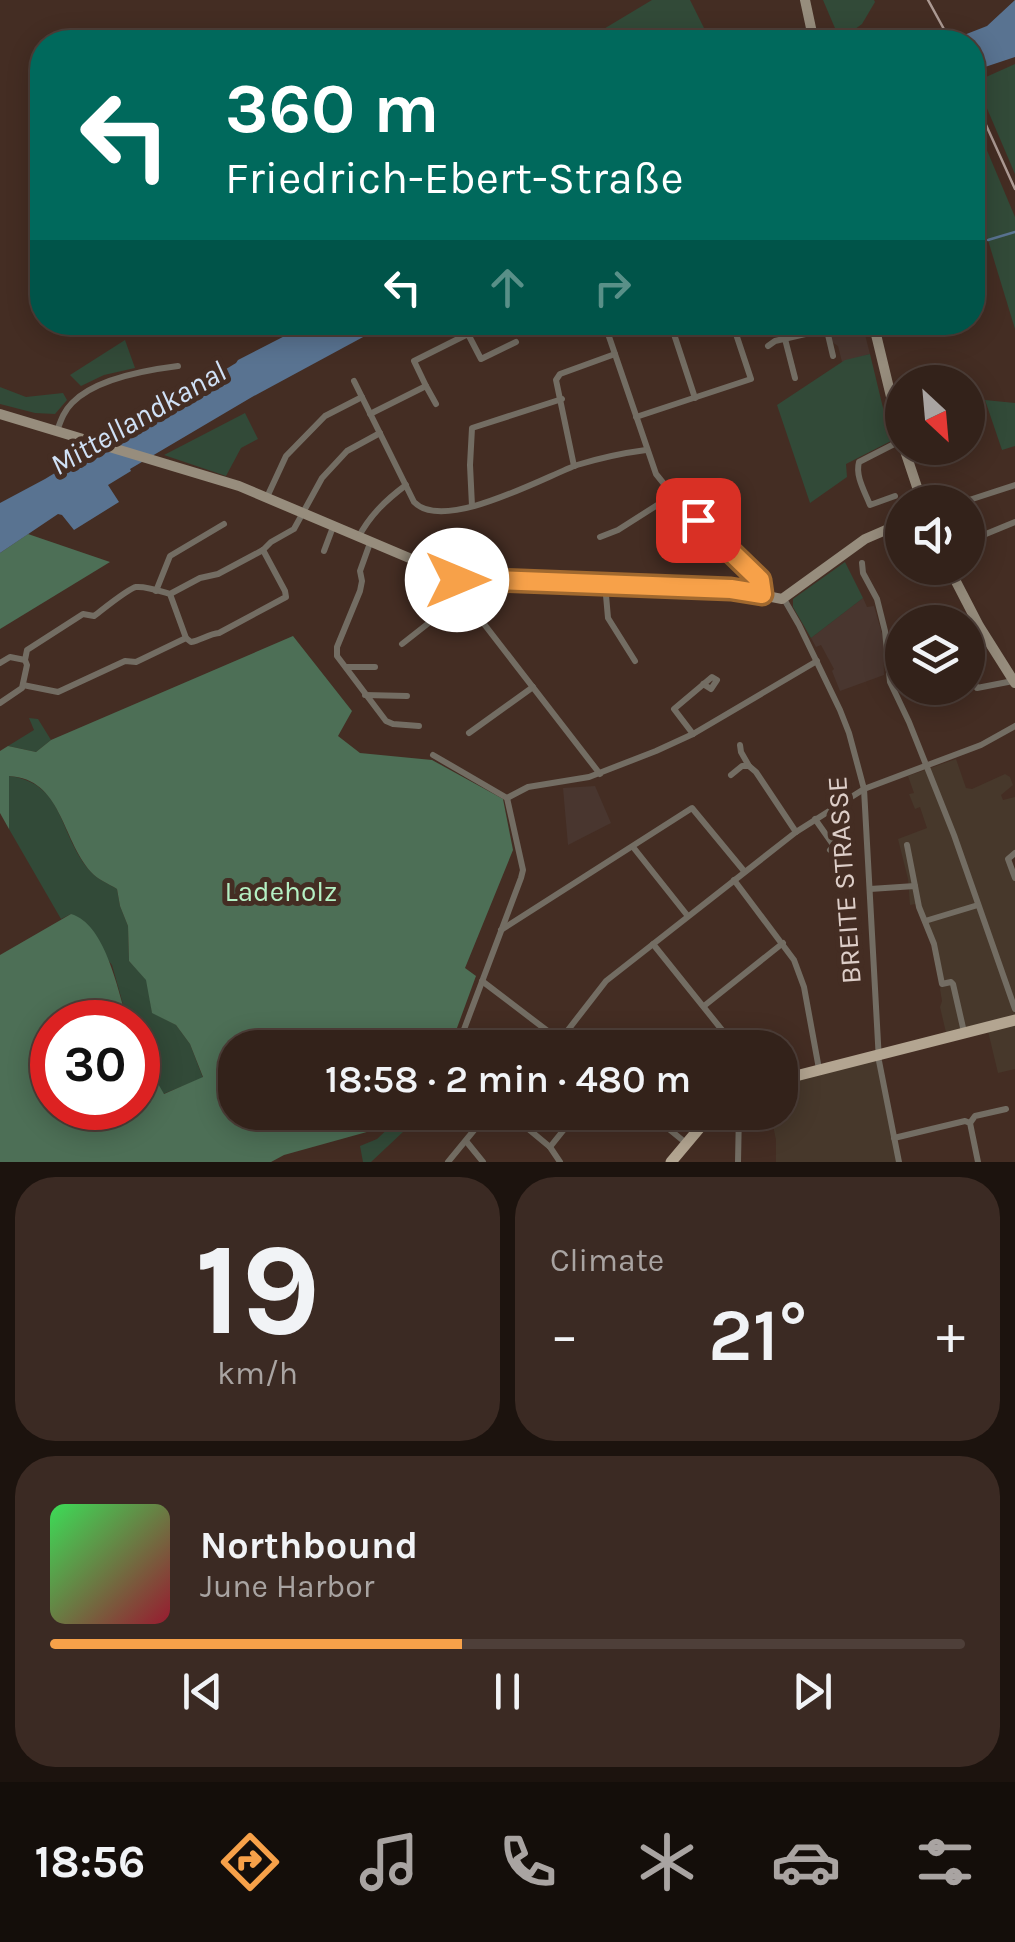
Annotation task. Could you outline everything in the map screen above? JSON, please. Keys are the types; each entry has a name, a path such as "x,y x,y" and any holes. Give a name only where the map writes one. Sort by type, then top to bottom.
{"main road":[{"path":"805,0 811,30"},
{"path":"876,335 885,370"},
{"path":"0,414 220,480 458,576 731,589 784,598 865,539 885,530"},
{"path":"957,585 976,628 1014,682"},
{"path":"798,1075 1015,1020"},
{"path":"671,1162 698,1130"}],"street":[{"path":"436,404 414,360 466,335"},
{"path":"468,335 481,360 516,342"},
{"path":"609,335 656,474 760,580 762,594"},
{"path":"674,335 695,398"},
{"path":"636,418 750,379 736,335"},
{"path":"768,346 798,335"},
{"path":"828,335 833,356"},
{"path":"785,339 795,378"},
{"path":"574,466 556,380 560,374 615,354"},
{"path":"56,431 77,398 137,373 178,366"},
{"path":"354,381 414,502 425,510 472,506 509,496 574,466 646,450"},
{"path":"370,414 426,386"},
{"path":"266,497 286,456 324,416 362,397"},
{"path":"472,506 472,428 562,399"},
{"path":"0,703 21,689 27,650 83,614 94,616 127,590 137,587 170,594 264,550 270,542 294,529 322,478 348,451 380,433"},
{"path":"885,451 859,462 857,473 870,505 885,500"},
{"path":"358,538 368,518 406,485"},
{"path":"985,495 1015,485"},
{"path":"600,536 618,530 673,495"},
{"path":"985,535 1015,522"},
{"path":"156,591 170,556 224,524"},
{"path":"324,551 333,527"},
{"path":"370,543 362,564 360,591 337,647 337,656 386,720 419,726"},
{"path":"170,594 191,642 220,633 286,597 264,550"},
{"path":"862,563 885,632 890,682 926,765 1015,1009"},
{"path":"458,576 458,589 463,596 600,774"},
{"path":"606,584 608,618 635,661"},
{"path":"402,644 463,596"},
{"name":"BREITE STRASSE","path":"784,598 850,732 864,788 878,1054 899,1162"},
{"path":"23,685 58,692 186,638"},
{"path":"0,663 10,656 25,660"},
{"path":"506,798 528,787 600,774 693,734 817,661"},
{"path":"344,667 376,667"},
{"path":"985,687 1014,682"},
{"path":"693,734 674,708 703,684"},
{"path":"469,732 533,687"},
{"path":"365,695 407,696"},
{"path":"569,1030 606,981 815,819 864,788 981,745 1015,726"},
{"path":"740,745 796,832"},
{"path":"433,755 506,798 522,870 464,1030"},
{"path":"731,775 742,766 750,766"},
{"path":"500,931 692,808 744,871"},
{"path":"815,819 834,846 830,850"},
{"path":"906,845 942,984 953,984 964,1033"},
{"path":"633,848 687,915"},
{"path":"1015,852 1008,859 1015,878"},
{"path":"734,880 794,960 804,987 819,1070"},
{"path":"870,889 915,886"},
{"path":"925,921 978,905"},
{"path":"653,944 722,1030"},
{"path":"704,1006 783,944"},
{"path":"482,981 548,1030"},
{"path":"978,1162 970,1123 975,1116 1006,1109"},
{"path":"894,1138 970,1123"},
{"path":"448,1162 475,1130"},
{"path":"530,1130 550,1147 560,1162"},
{"path":"550,1147 564,1130"},
{"path":"669,1130 686,1144"},
{"path":"738,1162 739,1130"},
{"path":"466,1141 483,1162"}],"shaded area":[{"path":"831,335 865,335 870,354 842,362 838,346"},
{"path":"863,598 867,607 874,606 883,637 884,675 840,691 821,645 816,647 811,638"},
{"path":"956,759 966,788 1005,774 1013,785 1001,795 1003,800 1015,797 1015,853 1011,855 1015,878 1015,1069 998,1073 987,1027 947,1037 940,1007 942,983 933,943 916,904 910,905 898,839 927,828 920,807 915,809 909,794 914,793 908,776"},
{"path":"595,786 611,823 568,845 563,788"},
{"path":"878,1054 899,1162 776,1162 774,1130 798,1130 798,1075"}],"green space":[{"path":"652,0 690,0 705,30 602,30"},
{"path":"823,0 874,0 862,24 854,30 836,30"},
{"path":"1015,64 1015,174 985,104 986,77"},
{"path":"985,148 1015,217 1015,329 985,230"},
{"path":"125,340 135,368 104,375 81,386 70,375"},
{"path":"870,354 885,416 885,444 846,464 847,477 810,503 777,405 845,360"},
{"path":"0,387 26,397 63,393 67,400 55,414 35,413 0,404"},
{"path":"985,400 1015,403 1015,446 1002,450"},
{"path":"245,413 258,439 241,448 226,476 164,455"},
{"path":"28,534 110,562 0,629 0,553"},
{"path":"845,562 863,598 811,638 793,607 793,599"},
{"name":"Ladeholz","path":"293,636 352,711 338,736 360,753 432,760 503,799 513,850 465,968 476,976 456,1030 218,1030 218,1130 374,1130 271,1162 0,1162 0,955 71,914 83,920 102,945 122,1000 30,1000 30,1130 160,1130 160,1087 164,1094 203,1077 190,1044 176,1025 160,1017 160,1000 150,1000 146,980 129,961 128,926 117,889 91,872 50,799 40,787 9,776 9,829 0,813 0,751 8,746 36,752 51,740"},
{"path":"29,718 38,719 51,740 36,752 8,746 34,730"},
{"path":"9,776 41,789 59,813 80,858 91,872 117,889 128,926 129,961 147,980 150,1000 122,1000 112,965 71,914 61,919 9,829"},
{"path":"160,1016 176,1025 190,1044 203,1078 163,1094"},
{"path":"387,1130 404,1131 371,1162 363,1162 360,1146"}],"water":[{"path":"1015,0 1015,57 985,67 985,30 977,30 987,26"},
{"path":"287,335 367,335 130,469 108,485 119,502 74,530 58,514 0,553 0,503 238,360"}],"waterway":[{"path":"988,240 1015,232"}],"railway":[{"path":"928,0 944,30"},
{"path":"985,123 1015,189"}],"route":[{"path":"457,580 458,576 731,589 762,594 760,580 698,520"}],"water label":[{"name":"Mittellandkanal","path":"138,418"}]}
